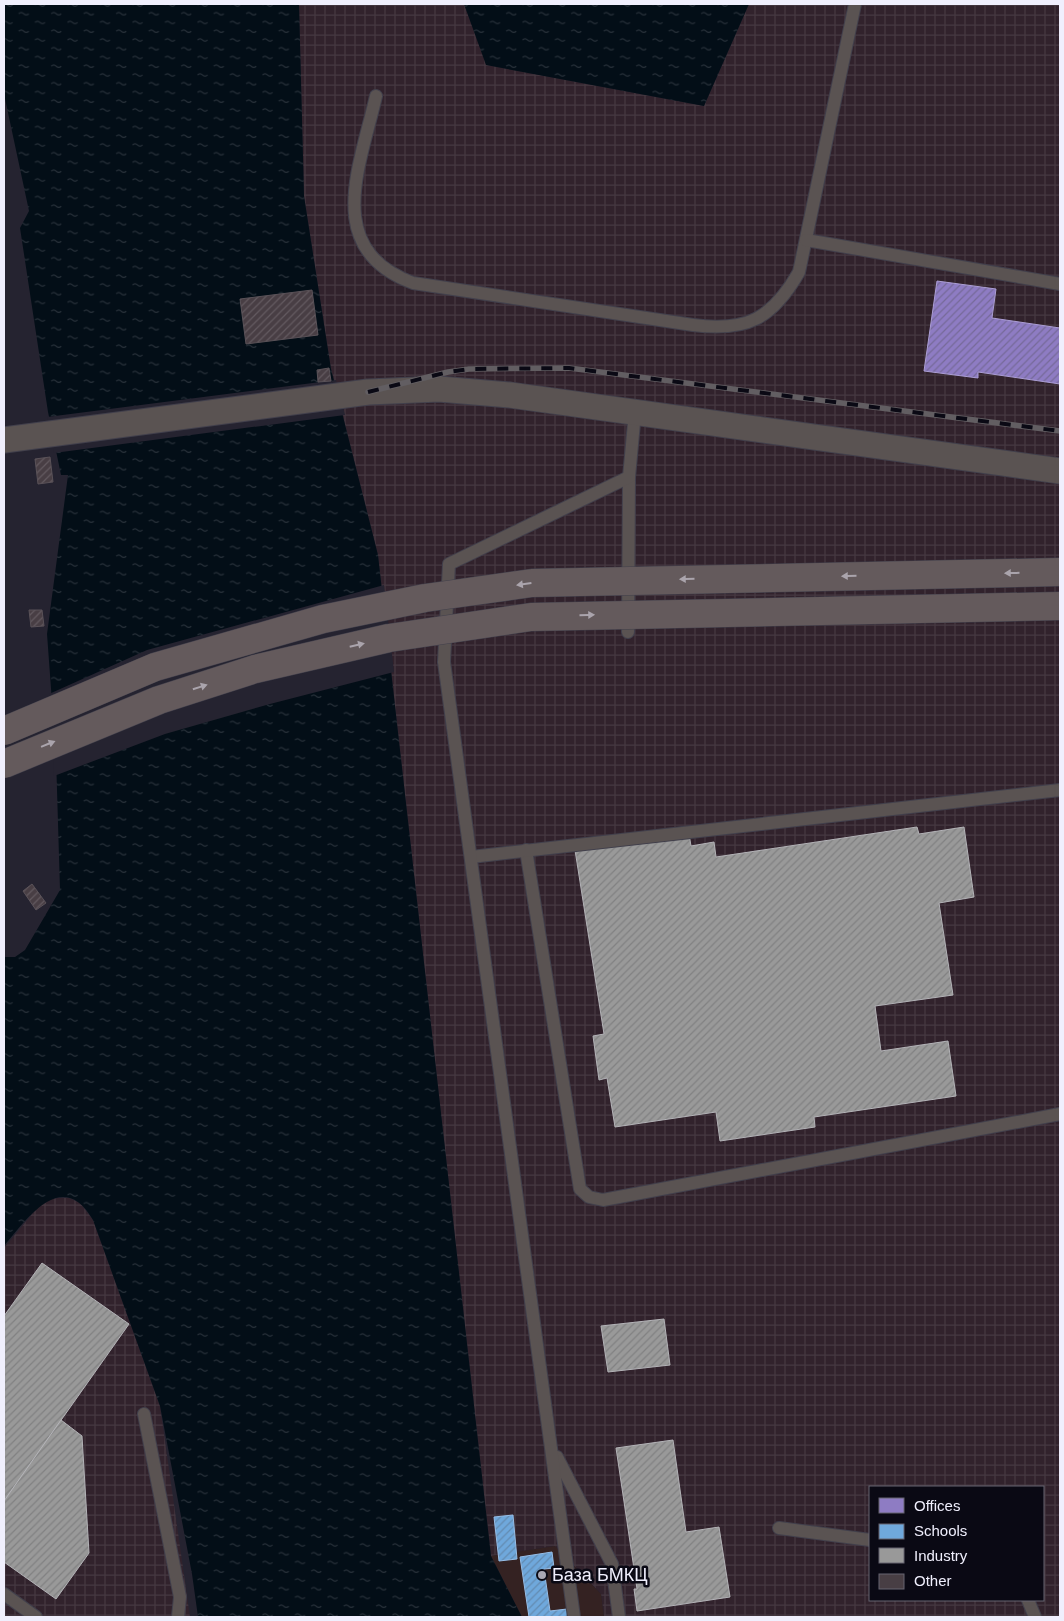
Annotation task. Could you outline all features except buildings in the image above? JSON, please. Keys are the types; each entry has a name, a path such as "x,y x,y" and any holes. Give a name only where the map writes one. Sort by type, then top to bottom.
{"highway":[{"path":"4,731 156,667 323,619 425,598 532,583 1060,572"},
{"path":"4,764 159,700 255,669 389,638 531,617 1060,606"}],"street":[{"path":"4,440 368,392 439,389 472,391 635,412 1060,471"}],"lane":[{"path":"376,96 355,192 353,211 356,230 364,247 376,263 393,276 413,283 718,328 742,325 764,315 785,296 799,272 856,4"},
{"path":"806,240 1060,284"},
{"path":"628,632 629,477 635,412"},
{"path":"574,1617 444,662 449,564 629,477"},
{"path":"471,856 1060,790"},
{"path":"526,850 580,1189 589,1197 603,1200 1060,1114"},
{"path":"144,1414 180,1597 178,1617"},
{"path":"552,1448 612,1564 619,1617"},
{"path":"779,1528 869,1540"},
{"path":"4,1594 36,1617"},
{"path":"1028,1601 1035,1617"}],"shaded area":[{"path":"299,4 464,4 487,65 704,106 749,4 1060,4 1060,1617 604,1617 601,1594 555,1546 491,1556 378,555 331,369 304,196"},
{"path":"69,1198 80,1203 93,1220 160,1406 190,1617 4,1617 4,1248 38,1207 48,1200"},
{"name":"База БМКЦ","path":"555,1546 601,1594 604,1617 522,1617 491,1556"}],"water":[{"path":"4,4 299,4 304,196 331,369 378,555 491,1556 522,1617 198,1617 192,1574 160,1406 93,1220 81,1205 69,1198 57,1198 34,1212 4,1246 4,957 15,957 25,950 60,890 56,757 47,634 68,475 61,475 48,412 20,228 29,211 4,94"},
{"path":"464,4 749,4 704,106 486,65"}],"pier":[{"path":"336,380 345,415 54,453 47,417"},
{"path":"384,585 394,672 270,704 165,734 54,776 49,694 147,650"}],"railway":[{"path":"368,392 448,372 469,369 569,368 1060,431"}],"place":[{"name":"База БМКЦ","path":"542,1575"}]}
